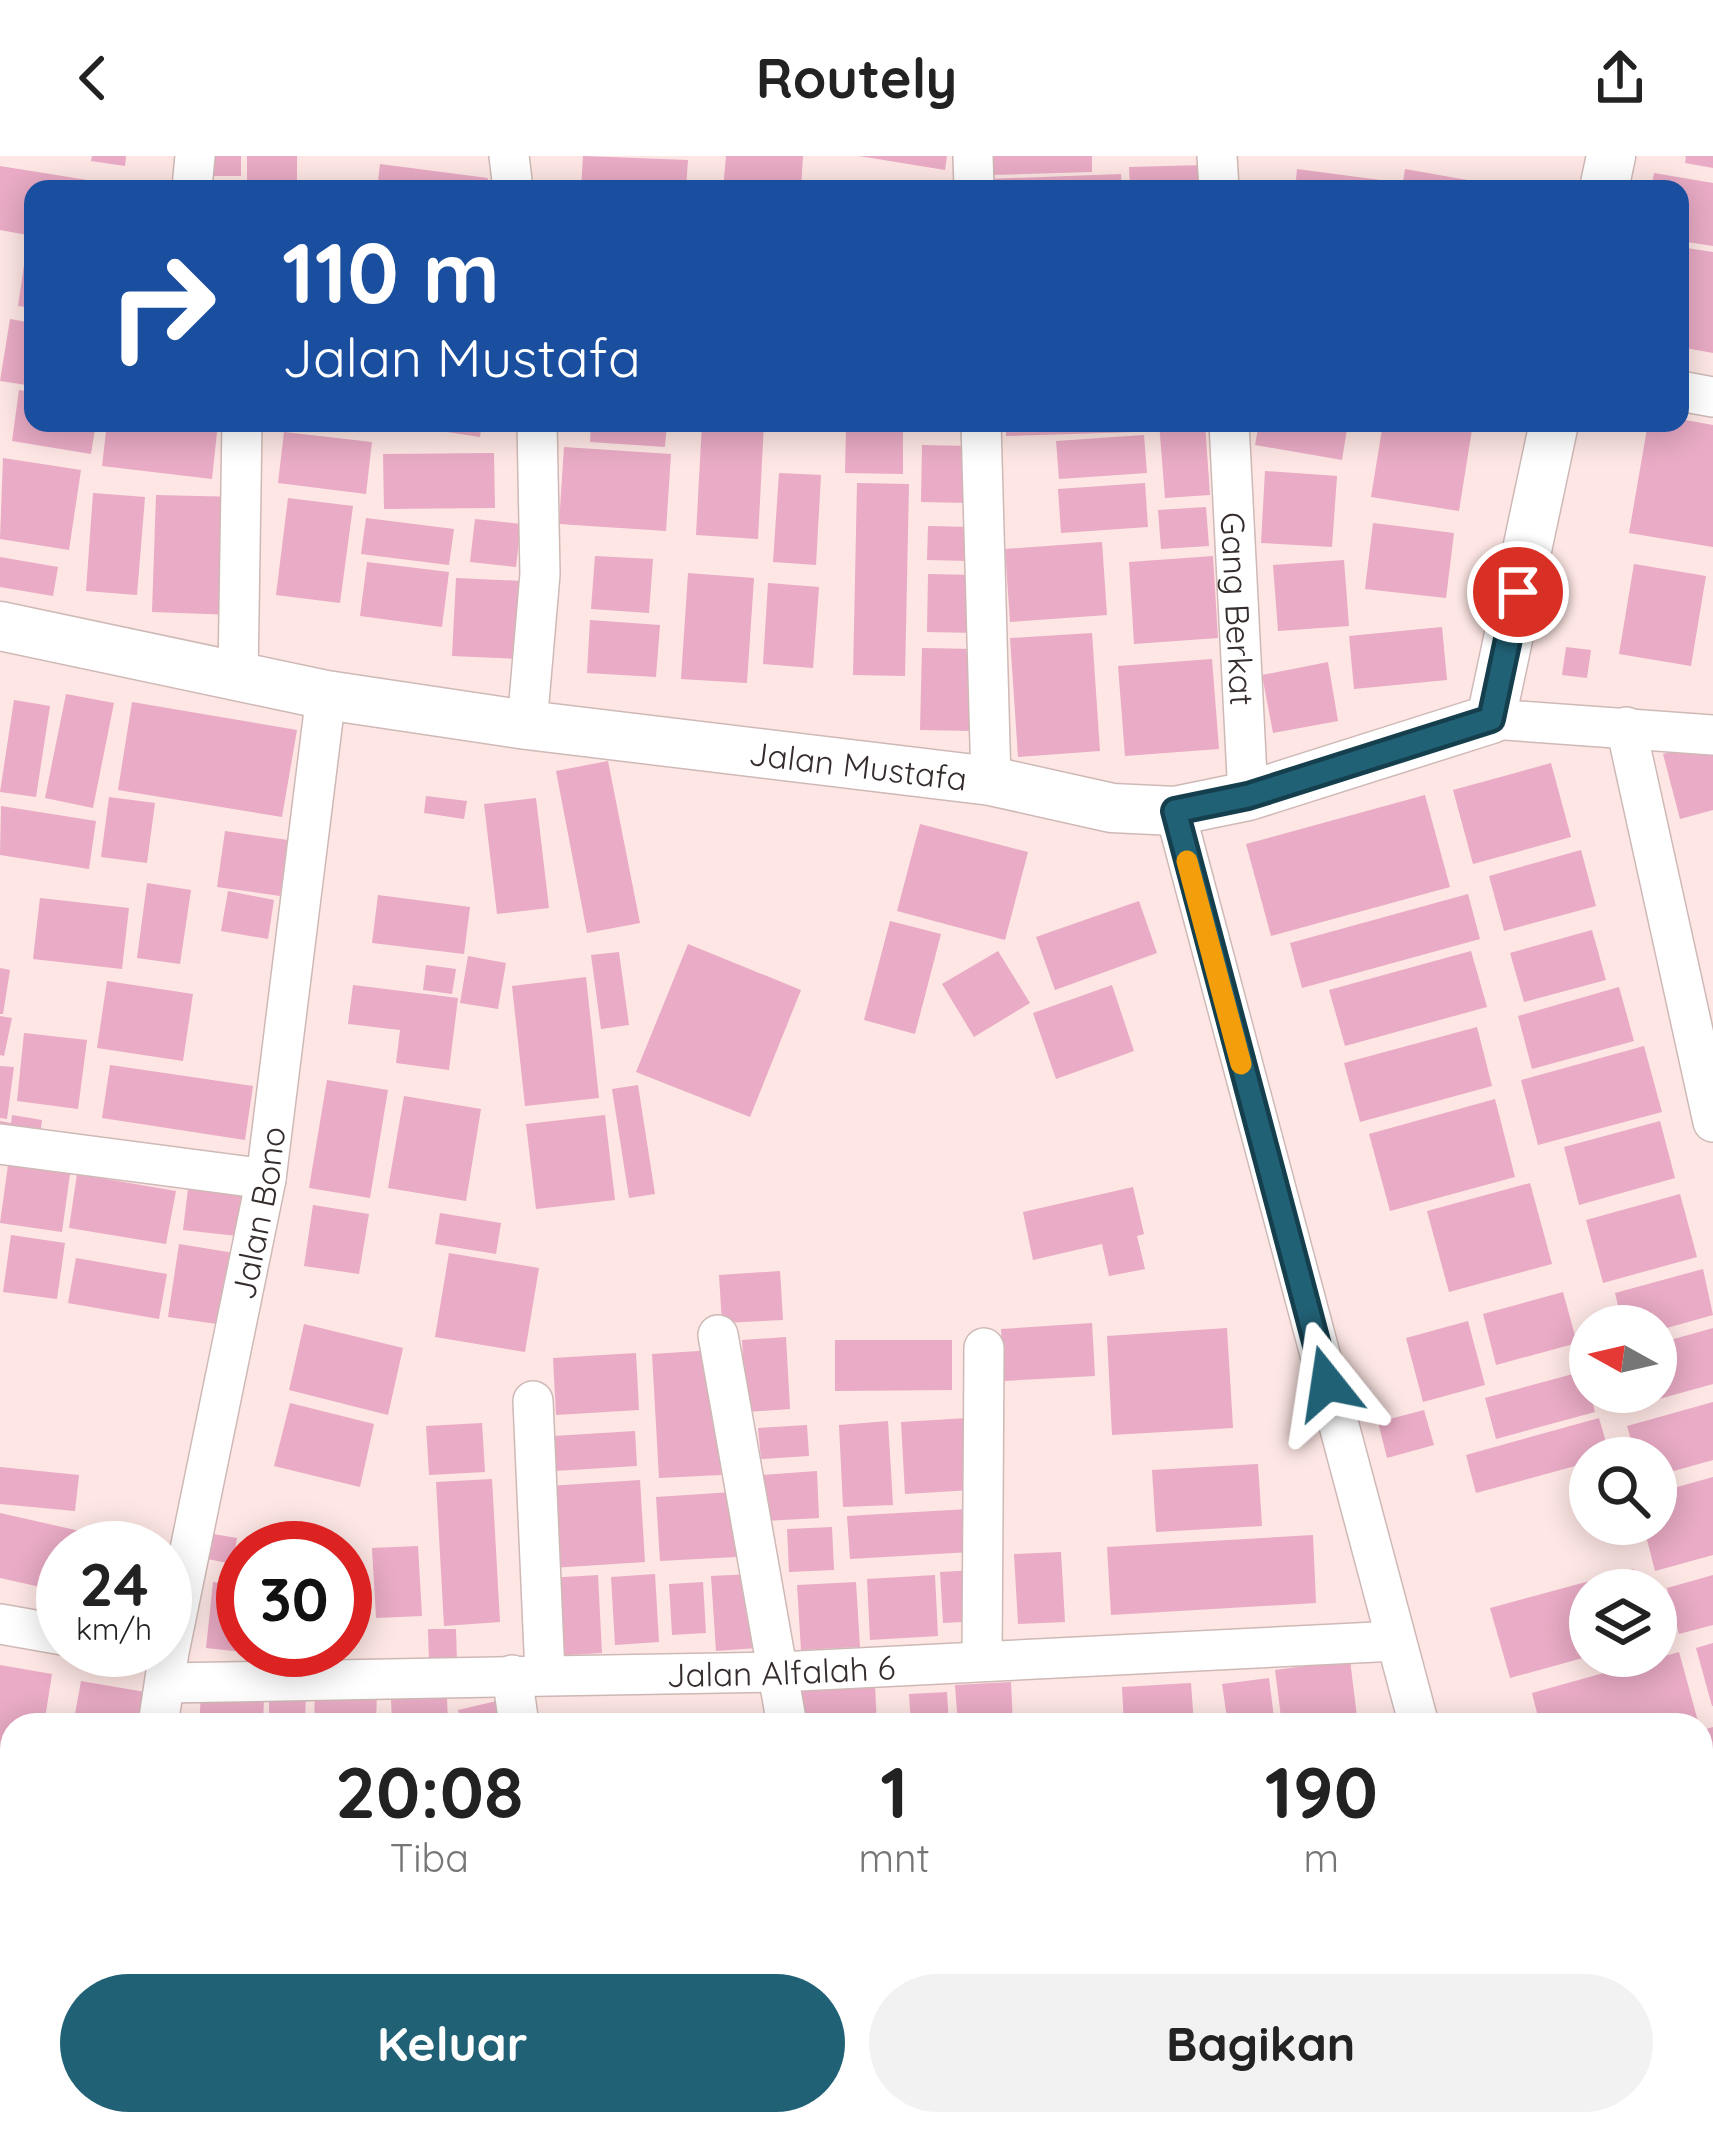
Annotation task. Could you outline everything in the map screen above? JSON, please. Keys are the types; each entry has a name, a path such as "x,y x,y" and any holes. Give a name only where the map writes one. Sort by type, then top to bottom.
{"street":[{"path":"238,676 242,432"},
{"path":"527,725 540,574 537,432"},
{"path":"981,432 991,781"},
{"name":"Gang Berkat","path":"1229,432 1248,796"},
{"path":"1491,719 1552,432"},
{"name":"Jalan Mustafa","path":"0,626 326,695 527,725 991,781 1112,808 1175,811 1248,796 1491,719 1713,735"},
{"name":"Jalan Bono","path":"192,1526 266,1179 326,695"},
{"path":"1626,727 1713,1122"},
{"path":"1175,811 1416,1713"},
{"path":"0,1144 266,1179"},
{"path":"718,1335 785,1713"},
{"path":"982,1661 984,1348"},
{"path":"521,1713 528,1675 533,1401"},
{"path":"0,1624 36,1630"},
{"name":"Jalan Alfalah 6","path":"192,1663 528,1675 779,1672 1396,1641"},
{"name":"Jalan Bono","path":"159,1713 162,1677"}],"building":[{"path":"92,156 126,156 125,166 91,161"},
{"path":"201,156 241,156 241,176 201,176"},
{"path":"247,156 297,156 297,180 247,180"},
{"path":"583,156 688,160 687,180 582,180"},
{"path":"726,156 803,156 802,180 724,180"},
{"path":"859,156 947,156 945,170"},
{"path":"991,156 1092,156 1092,172 992,175"},
{"path":"1686,156 1713,156 1713,168 1685,163"},
{"path":"380,164 488,178 488,180 378,180"},
{"path":"1204,165 1205,180 1130,180 1129,167"},
{"path":"0,166 88,180 24,180 24,234 0,230"},
{"path":"1297,169 1381,180 1296,180"},
{"path":"1405,169 1467,180 1403,180"},
{"path":"1654,173 1713,183 1713,246 1689,242 1689,180 1653,180"},
{"path":"1121,174 1121,180 986,180"},
{"path":"1689,248 1713,252 1713,353 1689,349"},
{"path":"24,265 24,307 18,306"},
{"path":"10,319 24,321 24,385 0,381"},
{"path":"19,390 24,391 24,432 95,432 91,454 12,441"},
{"path":"1689,421 1713,425 1713,547 1629,533 1646,432 1689,432"},
{"path":"106,432 217,432 212,479 102,466"},
{"path":"284,432 372,442 366,494 278,483"},
{"path":"591,432 666,432 665,447 590,442"},
{"path":"702,432 764,432 758,539 696,535"},
{"path":"846,432 903,432 903,474 845,473"},
{"path":"1006,432 1135,432 1006,436"},
{"path":"1160,432 1206,432 1210,495 1165,498"},
{"path":"1257,432 1347,432 1342,460 1255,445"},
{"path":"1382,432 1472,432 1459,511 1371,497"},
{"path":"1144,435 1147,473 1059,479 1056,441"},
{"path":"922,445 970,446 970,503 921,502"},
{"path":"564,447 671,454 666,531 559,524"},
{"path":"494,453 495,508 384,509 383,454"},
{"path":"3,458 81,470 69,550 0,539"},
{"path":"1265,471 1337,476 1332,547 1261,543"},
{"path":"779,473 821,475 816,565 773,562"},
{"path":"857,483 909,484 905,676 853,675"},
{"path":"1145,483 1148,527 1061,533 1058,489"},
{"path":"93,493 145,497 137,595 86,591"},
{"path":"156,495 239,497 235,615 152,612"},
{"path":"288,498 353,506 340,603 276,595"},
{"path":"1206,507 1209,546 1161,549 1158,510"},
{"path":"366,518 454,529 449,565 361,554"},
{"path":"475,519 521,524 516,567 470,562"},
{"path":"1373,523 1454,533 1446,598 1365,589"},
{"path":"928,526 971,527 970,561 927,560"},
{"path":"1102,542 1107,615 1010,622 1005,549"},
{"path":"595,556 653,559 649,613 591,609"},
{"path":"1213,556 1218,638 1134,644 1129,562"},
{"path":"0,557 58,567 53,596 0,587"},
{"path":"1344,560 1349,626 1278,631 1273,565"},
{"path":"367,562 449,572 442,627 360,616"},
{"path":"1634,564 1706,576 1691,666 1619,654"},
{"path":"688,573 754,578 747,683 681,679"},
{"path":"928,574 977,575 976,633 927,632"},
{"path":"456,578 524,581 521,659 452,656"},
{"path":"768,583 819,587 813,668 763,664"},
{"path":"590,620 660,625 656,677 587,673"},
{"path":"1442,627 1447,680 1354,689 1349,636"},
{"path":"1092,633 1100,751 1018,757 1010,638"},
{"path":"1566,647 1591,650 1587,678 1562,675"},
{"path":"922,648 975,649 973,731 920,730"},
{"path":"1212,659 1219,749 1125,756 1118,666"},
{"path":"1328,662 1338,721 1273,733 1262,675"},
{"path":"66,694 114,703 93,808 45,798"},
{"path":"14,700 50,706 36,797 0,792"},
{"path":"132,702 297,730 282,817 118,790"},
{"path":"1713,741 1713,810 1680,819 1663,754"},
{"path":"608,761 640,923 587,933 556,771"},
{"path":"1551,763 1571,837 1473,864 1453,790"},
{"path":"1425,795 1450,887 1271,936 1246,844"},
{"path":"426,796 467,801 464,819 424,813"},
{"path":"109,797 155,803 147,863 101,857"},
{"path":"536,798 549,908 497,914 484,804"},
{"path":"1,806 96,821 89,869 0,855"},
{"path":"920,824 1028,852 1005,940 897,911"},
{"path":"225,831 288,840 280,896 217,887"},
{"path":"1581,850 1596,906 1504,931 1489,876"},
{"path":"147,883 191,890 180,964 137,958"},
{"path":"228,891 274,900 268,939 221,931"},
{"path":"1468,894 1480,939 1302,988 1290,943"},
{"path":"378,895 470,907 464,954 372,943"},
{"path":"40,898 129,908 122,969 33,959"},
{"path":"1139,901 1157,953 1055,990 1036,937"},
{"path":"890,921 941,934 915,1034 864,1020"},
{"path":"1592,930 1606,980 1524,1002 1510,953"},
{"path":"688,944 801,990 750,1117 636,1072"},
{"path":"998,951 1030,1003 974,1037 942,984"},
{"path":"1471,951 1487,1007 1345,1046 1329,990"},
{"path":"619,952 629,1025 601,1029 591,955"},
{"path":"468,956 506,963 498,1009 460,1003"},
{"path":"426,965 456,969 452,994 423,990"},
{"path":"0,968 10,970 3,1014 0,1014"},
{"path":"586,977 599,1098 525,1106 512,986"},
{"path":"107,981 193,994 183,1061 97,1048"},
{"path":"353,985 458,998 449,1070 396,1063 400,1030 348,1024"},
{"path":"1112,985 1134,1051 1056,1079 1033,1013"},
{"path":"1619,987 1634,1041 1532,1069 1518,1016"},
{"path":"0,1016 12,1018 4,1056 0,1055"},
{"path":"1477,1027 1492,1086 1360,1122 1344,1063"},
{"path":"24,1033 87,1040 78,1109 17,1101"},
{"path":"1644,1046 1662,1112 1538,1145 1521,1080"},
{"path":"110,1065 253,1086 245,1140 102,1118"},
{"path":"0,1066 14,1067 7,1119 0,1118"},
{"path":"327,1080 388,1090 370,1198 309,1188"},
{"path":"638,1085 655,1194 629,1198 612,1089"},
{"path":"404,1096 481,1109 466,1201 388,1188"},
{"path":"1495,1099 1515,1177 1390,1211 1369,1134"},
{"path":"12,1115 42,1120 39,1144 0,1138 0,1121 11,1123"},
{"path":"605,1115 615,1200 536,1209 526,1124"},
{"path":"1660,1121 1675,1178 1579,1205 1564,1147"},
{"path":"8,1165 70,1174 62,1232 0,1223"},
{"path":"190,1172 244,1178 237,1236 183,1230"},
{"path":"77,1174 176,1191 166,1244 69,1228"},
{"path":"1530,1183 1552,1264 1449,1292 1427,1211"},
{"path":"1133,1187 1144,1234 1137,1236 1145,1269 1109,1276 1102,1244 1033,1260 1023,1212"},
{"path":"1680,1194 1697,1257 1603,1283 1586,1220"},
{"path":"313,1205 369,1214 359,1274 304,1266"},
{"path":"440,1213 501,1223 496,1254 435,1244"},
{"path":"11,1235 65,1243 57,1299 3,1292"},
{"path":"179,1244 234,1253 224,1325 168,1317"},
{"path":"449,1253 539,1268 525,1352 435,1337"},
{"path":"76,1258 167,1274 159,1319 68,1303"},
{"path":"1703,1269 1713,1315 1677,1325 1677,1305 1618,1305 1615,1293"},
{"path":"780,1271 783,1320 722,1323 719,1275"},
{"path":"1563,1292 1569,1345 1496,1365 1483,1314"},
{"path":"1468,1321 1485,1385 1423,1402 1406,1338"},
{"path":"1092,1323 1095,1376 1004,1381 1001,1329"},
{"path":"304,1324 403,1348 388,1415 289,1390"},
{"path":"1227,1328 1233,1428 1112,1435 1107,1336"},
{"path":"1713,1328 1713,1384 1677,1394 1677,1338"},
{"path":"786,1337 790,1409 746,1412 742,1340"},
{"path":"835,1340 952,1340 952,1390 835,1391"},
{"path":"714,1350 721,1475 659,1478 652,1354"},
{"path":"636,1353 639,1410 556,1415 553,1358"},
{"path":"1569,1375 1569,1413 1591,1413 1496,1439 1485,1398"},
{"path":"1713,1402 1713,1460 1677,1470 1677,1437 1630,1437 1627,1426"},
{"path":"290,1403 374,1424 360,1487 274,1466"},
{"path":"1424,1410 1434,1445 1387,1458 1378,1422"},
{"path":"968,1418 972,1490 905,1494 901,1422"},
{"path":"1599,1418 1604,1437 1569,1437 1569,1468 1476,1493 1466,1455"},
{"path":"888,1421 893,1505 843,1507 839,1425"},
{"path":"482,1423 485,1472 429,1475 426,1426"},
{"path":"807,1425 809,1456 761,1459 758,1428"},
{"path":"635,1431 637,1466 554,1471 553,1436"},
{"path":"1258,1464 1262,1526 1156,1532 1152,1470"},
{"path":"0,1467 79,1475 75,1511 0,1504"},
{"path":"817,1471 819,1518 764,1521 761,1475"},
{"path":"1713,1477 1713,1555 1654,1569 1648,1545 1677,1545 1677,1487"},
{"path":"492,1479 500,1622 444,1626 436,1482"},
{"path":"640,1480 645,1562 552,1568 548,1486"},
{"path":"732,1492 736,1557 660,1561 656,1497"},
{"path":"968,1509 971,1552 850,1559 847,1516"},
{"path":"0,1513 36,1521 36,1586 0,1578"},
{"path":"832,1527 834,1570 789,1572 787,1529"},
{"path":"207,1533 216,1534 216,1561 202,1558"},
{"path":"1313,1535 1316,1603 1111,1615 1107,1547"},
{"path":"418,1546 422,1616 376,1618 372,1548"},
{"path":"1061,1552 1065,1622 1018,1624 1014,1554"},
{"path":"978,1570 981,1621 943,1623 940,1572"},
{"path":"655,1574 659,1642 615,1645 611,1577"},
{"path":"752,1574 757,1648 716,1651 711,1576"},
{"path":"598,1575 602,1653 552,1656 547,1578"},
{"path":"935,1575 938,1636 870,1640 867,1579"},
{"path":"1713,1575 1713,1625 1679,1634 1677,1585"},
{"path":"213,1582 216,1582 216,1649 206,1648"},
{"path":"703,1582 706,1633 672,1635 669,1584"},
{"path":"856,1582 860,1647 801,1650 797,1585"},
{"path":"1569,1587 1569,1662 1510,1678 1490,1608"},
{"path":"428,1629 456,1629 457,1663 429,1663"},
{"path":"1713,1643 1713,1706 1712,1706 1696,1648"},
{"path":"1679,1652 1696,1713 1537,1713 1532,1693 1589,1677 1677,1677"},
{"path":"1350,1660 1357,1713 1280,1713 1275,1670"},
{"path":"0,1665 52,1677 46,1713 0,1713"},
{"path":"1269,1678 1273,1713 1226,1713 1222,1684"},
{"path":"81,1681 145,1692 142,1713 75,1713"},
{"path":"1011,1682 1012,1713 957,1713 955,1685"},
{"path":"1191,1683 1193,1713 1123,1713 1122,1687"},
{"path":"875,1686 876,1713 795,1713 794,1691"},
{"path":"315,1688 377,1690 376,1713 314,1713"},
{"path":"269,1692 306,1692 305,1713 269,1713"},
{"path":"947,1692 948,1713 910,1713 909,1694"},
{"path":"201,1694 264,1698 263,1713 200,1713"},
{"path":"447,1697 448,1713 392,1713 391,1699"},
{"path":"505,1699 508,1713 459,1713"}],"slow traffic":[{"path":"1187,861 1241,1064"}],"route":[{"path":"1327,1383 1175,811 1248,796 1491,719 1518,592"}]}
